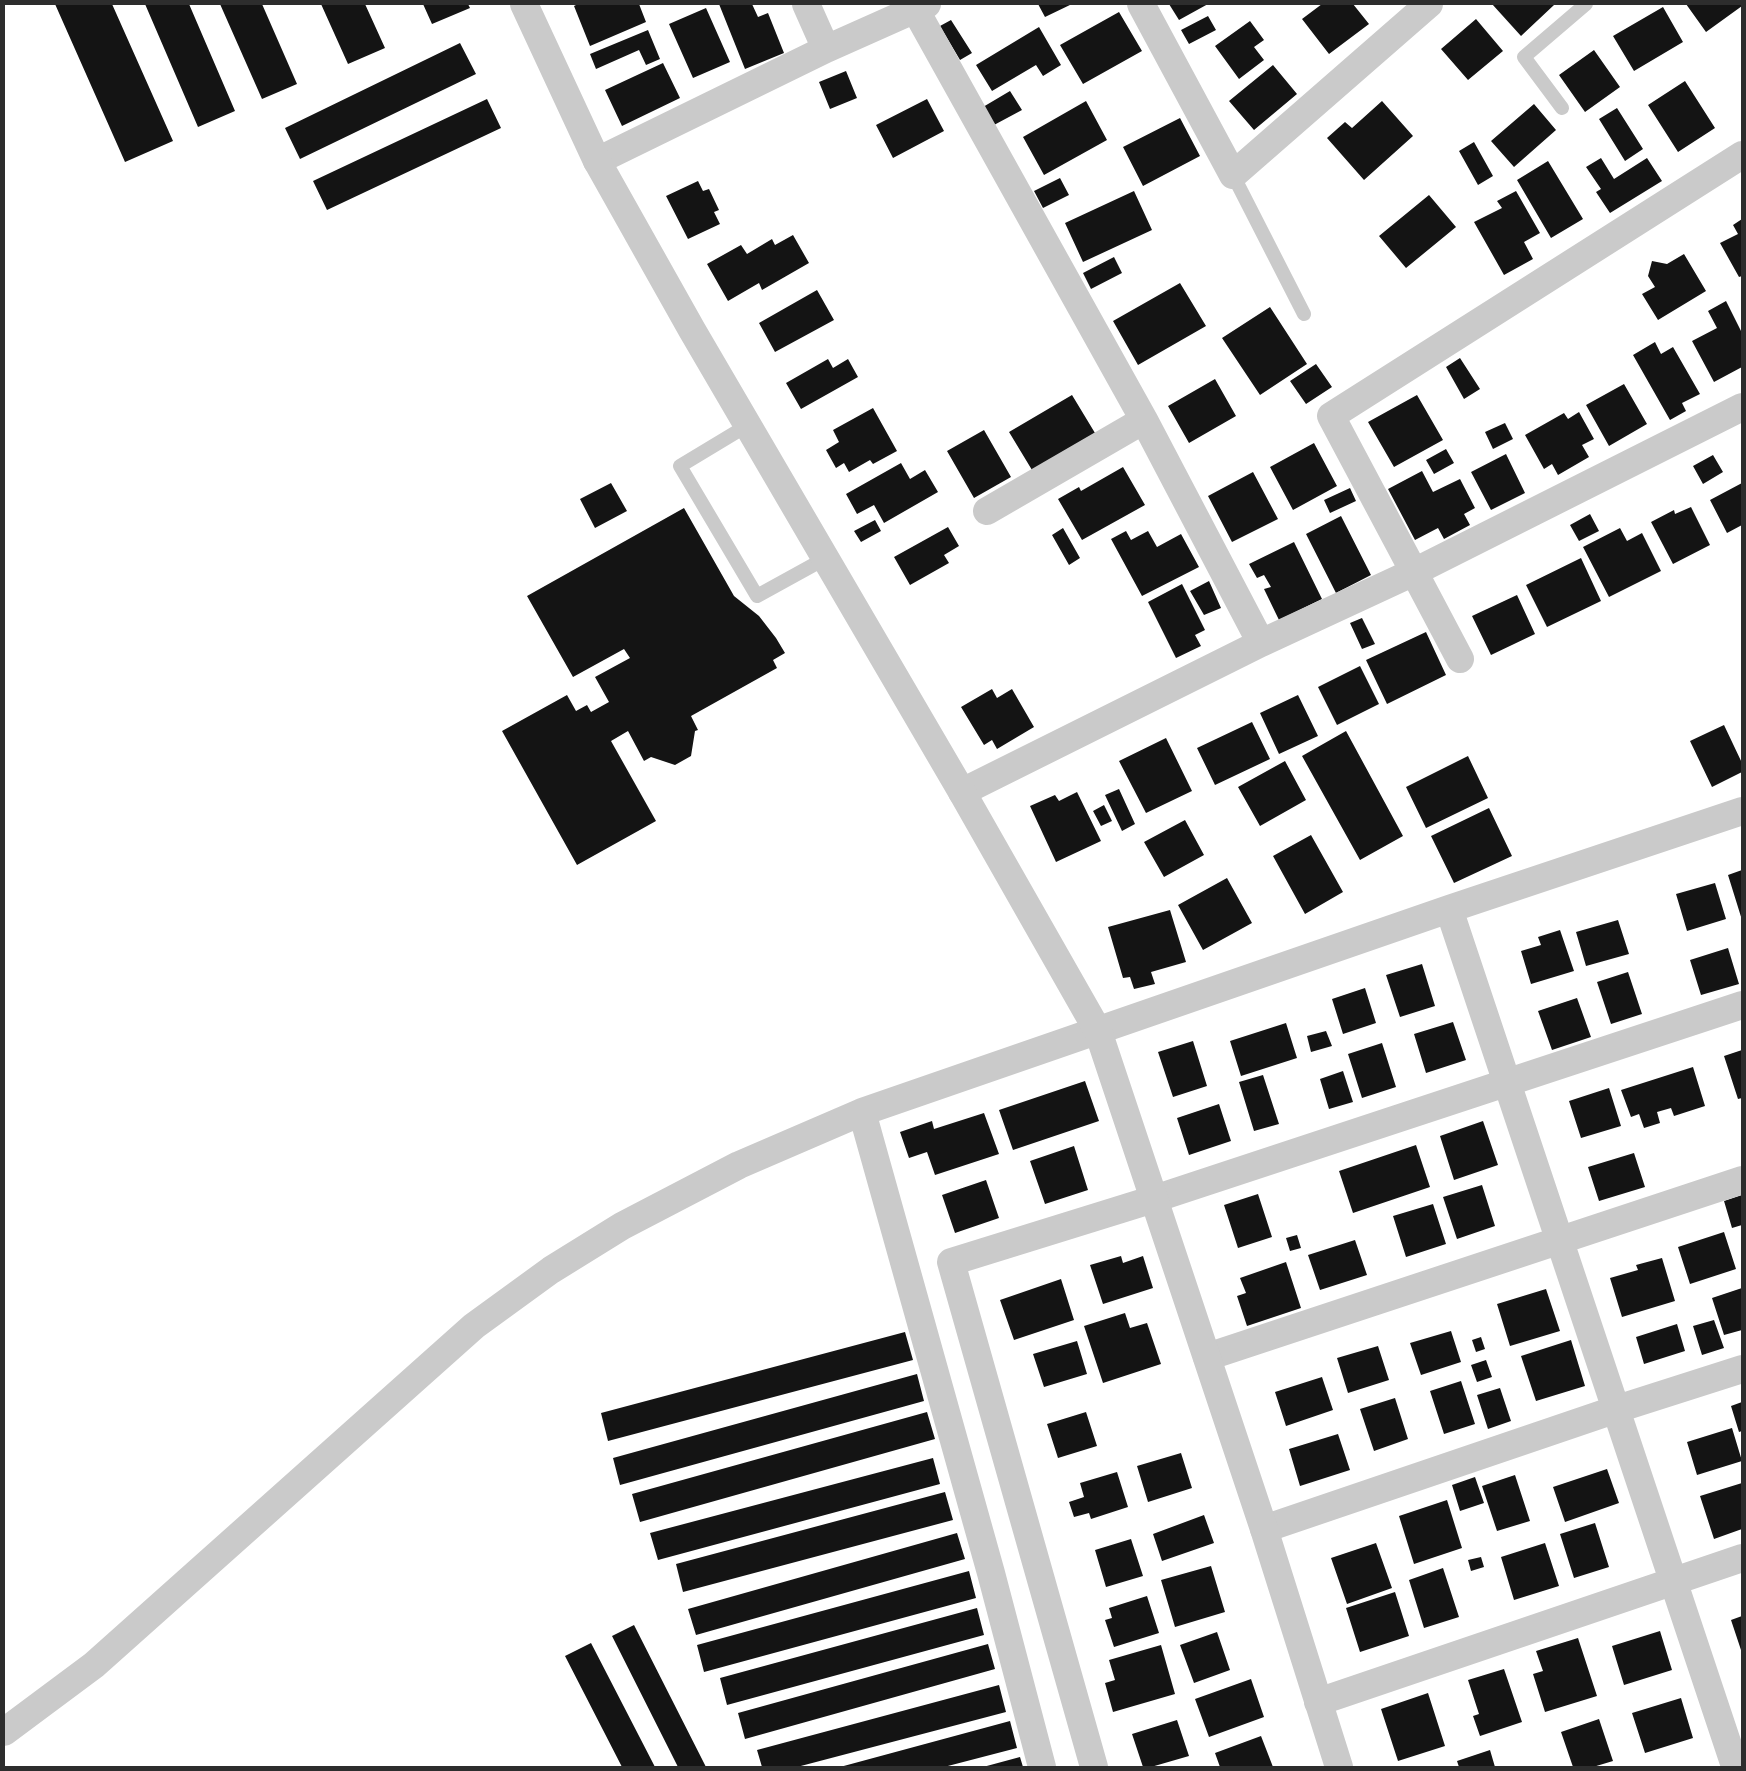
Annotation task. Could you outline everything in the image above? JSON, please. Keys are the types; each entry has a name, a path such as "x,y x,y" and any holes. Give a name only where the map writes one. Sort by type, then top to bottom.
{"street":[{"path":"524,4 597,161 1098,1030 1264,1528 1339,1767"},
{"path":"806,4 826,49"},
{"path":"1141,4 1233,175 1429,4"},
{"path":"597,161 826,49 921,6 1144,420 1261,643"},
{"path":"1460,659 1331,416 1742,155"},
{"path":"962,792 1261,643 1414,572 1742,407"},
{"path":"986,511 1144,420"},
{"path":"4,1732 94,1665 474,1326 551,1270 622,1226 739,1165 862,1112 1449,908 1742,811"},
{"path":"1449,908 1617,1409 1732,1763"},
{"path":"1094,1767 951,1262 1154,1200 1742,1005"},
{"path":"862,1112 991,1572 1042,1767"},
{"path":"1207,1357 1742,1180"},
{"path":"1264,1528 1742,1368"},
{"path":"1318,1702 1742,1558"}],"lane":[{"path":"1562,108 1524,57 1586,4"},
{"path":"1233,175 1304,314"},
{"path":"748,425 680,466 757,596 826,558"}],"building":[{"path":"55,4 112,4 173,141 125,162"},
{"path":"145,4 189,4 235,111 198,127"},
{"path":"220,4 262,4 297,84 262,99"},
{"path":"321,4 365,4 385,48 348,64"},
{"path":"423,4 468,4 470,8 432,24"},
{"path":"578,4 639,4 646,22 590,46 574,6"},
{"path":"719,4 752,4 758,17 768,13 784,53 745,69"},
{"path":"1038,4 1072,4 1045,17"},
{"path":"1169,4 1208,4 1179,20"},
{"path":"1322,4 1353,4 1369,24 1329,54 1302,19"},
{"path":"1492,4 1553,4 1554,5 1521,36"},
{"path":"1686,4 1742,4 1742,6 1706,32"},
{"path":"1663,7 1683,42 1634,71 1613,36"},
{"path":"706,8 730,62 693,78 669,24"},
{"path":"1119,12 1142,51 1083,84 1060,45"},
{"path":"1208,16 1216,30 1189,44 1181,30"},
{"path":"1476,19 1503,51 1468,80 1441,49"},
{"path":"951,20 972,53 960,60 940,26"},
{"path":"1250,21 1264,40 1254,47 1264,60 1239,79 1215,46"},
{"path":"1039,27 1061,65 1043,76 1036,65 992,91 976,65"},
{"path":"648,30 660,59 646,65 639,50 596,69 590,54"},
{"path":"460,43 476,74 300,159 285,128"},
{"path":"1594,50 1620,87 1585,112 1559,75"},
{"path":"663,63 680,98 622,126 605,90"},
{"path":"1273,65 1297,94 1254,130 1229,101"},
{"path":"846,71 857,98 830,109 819,82"},
{"path":"1685,81 1715,128 1678,152 1648,105"},
{"path":"1010,91 1022,110 994,125 983,107"},
{"path":"487,99 501,128 327,210 313,181"},
{"path":"927,99 944,131 893,158 876,125"},
{"path":"1086,101 1107,140 1044,175 1023,137"},
{"path":"1382,101 1413,136 1364,180 1327,138 1345,122 1352,128"},
{"path":"1534,104 1556,130 1514,167 1491,141"},
{"path":"1617,108 1643,149 1625,161 1599,119"},
{"path":"1180,118 1200,156 1143,186 1123,147"},
{"path":"1474,142 1493,176 1478,185 1459,151"},
{"path":"1601,158 1614,179 1647,158 1662,181 1610,213 1596,192 1601,189 1586,167"},
{"path":"1548,161 1583,219 1551,238 1517,180"},
{"path":"1060,178 1069,195 1043,208 1034,191"},
{"path":"698,181 703,191 709,189 719,210 714,212 720,224 688,239 666,196"},
{"path":"1134,191 1152,230 1083,262 1065,223"},
{"path":"1516,191 1540,233 1524,242 1533,259 1504,275 1474,222 1502,208 1497,201"},
{"path":"1429,195 1456,227 1406,268 1379,236"},
{"path":"1742,219 1742,276 1739,277 1720,243 1738,234 1733,225"},
{"path":"793,235 809,263 762,290 759,283 728,301 707,264 741,245 747,254 772,239 775,245"},
{"path":"1684,254 1706,291 1658,320 1642,294 1655,287 1648,276 1652,261 1667,264"},
{"path":"1114,257 1122,273 1091,289 1083,273"},
{"path":"1180,283 1206,326 1138,365 1113,321"},
{"path":"817,290 834,320 775,352 759,323"},
{"path":"1726,301 1742,333 1742,367 1714,382 1692,341 1717,328 1708,311"},
{"path":"1270,307 1307,364 1260,395 1222,338"},
{"path":"1655,342 1661,354 1673,347 1700,394 1682,403 1686,411 1670,420 1633,355"},
{"path":"1460,358 1480,389 1464,399 1446,367"},
{"path":"828,359 833,368 848,359 858,377 801,409 786,383"},
{"path":"1316,364 1332,387 1306,404 1290,381"},
{"path":"1215,379 1236,416 1189,443 1168,406"},
{"path":"1624,384 1647,424 1609,446 1586,405"},
{"path":"1072,395 1095,433 1032,470 1009,432"},
{"path":"1417,395 1443,440 1394,467 1368,422"},
{"path":"873,408 897,451 873,464 870,460 849,472 844,463 836,468 826,450 839,442 833,430"},
{"path":"1579,412 1594,439 1582,445 1589,457 1558,475 1552,464 1544,469 1525,435 1564,413 1568,419"},
{"path":"1505,423 1513,439 1493,449 1485,432"},
{"path":"984,430 1011,477 974,498 947,451"},
{"path":"1314,443 1337,486 1293,510 1270,467"},
{"path":"1446,449 1454,463 1434,474 1426,460"},
{"path":"1506,454 1525,493 1491,510 1471,472"},
{"path":"1713,455 1723,472 1703,484 1693,466"},
{"path":"901,463 910,479 925,470 938,492 884,523 874,505 857,514 846,494"},
{"path":"1123,467 1145,505 1082,540 1058,499 1079,487 1081,491"},
{"path":"1422,471 1433,492 1460,479 1475,508 1464,514 1470,525 1444,539 1438,528 1415,540 1388,489"},
{"path":"1253,472 1278,519 1232,542 1208,496"},
{"path":"611,483 627,511 595,528 580,499"},
{"path":"1742,483 1742,525 1727,533 1710,500"},
{"path":"1350,488 1356,501 1330,513 1324,500"},
{"path":"1691,507 1710,545 1673,564 1651,522 1674,510 1675,514"},
{"path":"684,508 734,596 759,616 785,653 773,660 777,668 691,716 698,730 695,731 691,756 675,765 651,757 644,761 628,731 611,741 656,821 577,865 502,731 567,695 576,711 587,705 591,712 609,702 595,677 630,658 624,649 573,677 527,596"},
{"path":"1590,514 1599,531 1579,541 1570,525"},
{"path":"1341,516 1371,575 1336,593 1306,534"},
{"path":"875,520 881,531 861,542 854,531"},
{"path":"948,527 959,546 944,555 949,563 910,585 894,557"},
{"path":"1063,528 1080,558 1069,565 1052,535"},
{"path":"1620,528 1627,541 1642,533 1661,571 1609,597 1583,547"},
{"path":"1126,531 1131,540 1148,531 1157,547 1181,534 1199,567 1142,596 1111,539"},
{"path":"1294,542 1322,599 1279,620 1264,589 1271,587 1264,575 1257,578 1249,564"},
{"path":"1581,558 1601,601 1547,627 1526,585"},
{"path":"1209,581 1221,608 1204,615 1190,591"},
{"path":"1182,584 1205,630 1195,635 1201,646 1176,658 1148,602"},
{"path":"1517,595 1535,634 1491,655 1472,616"},
{"path":"1362,618 1375,644 1362,649 1350,623"},
{"path":"1426,632 1446,675 1387,704 1366,660"},
{"path":"1360,666 1379,704 1337,725 1318,687"},
{"path":"992,689 997,698 1012,689 1034,727 997,749 992,740 984,745 961,707"},
{"path":"1298,695 1318,736 1279,754 1260,713"},
{"path":"1252,722 1270,759 1215,785 1197,748"},
{"path":"1724,725 1742,763 1742,772 1712,787 1690,741"},
{"path":"1346,731 1403,836 1360,860 1302,756"},
{"path":"1166,738 1192,791 1146,813 1119,761"},
{"path":"1468,756 1488,798 1426,828 1406,787"},
{"path":"1285,761 1306,800 1260,826 1238,787"},
{"path":"1119,789 1135,824 1122,831 1105,795"},
{"path":"1077,792 1101,841 1056,862 1030,806 1055,795 1059,801"},
{"path":"1104,805 1112,821 1101,826 1093,811"},
{"path":"1489,808 1512,856 1454,883 1431,836"},
{"path":"1185,820 1204,855 1164,877 1144,842"},
{"path":"1311,835 1343,892 1305,914 1273,856"},
{"path":"1742,870 1742,920 1728,875"},
{"path":"1227,878 1252,923 1203,950 1178,905"},
{"path":"1715,883 1726,919 1687,931 1676,894"},
{"path":"1170,910 1186,962 1151,972 1155,984 1134,989 1130,977 1123,978 1108,927"},
{"path":"1618,920 1629,954 1586,966 1576,932"},
{"path":"1560,930 1574,971 1531,984 1521,951 1541,945 1538,937"},
{"path":"1728,948 1739,984 1701,995 1690,960"},
{"path":"1422,964 1435,1006 1400,1017 1386,975"},
{"path":"1628,972 1642,1014 1611,1024 1597,982"},
{"path":"1365,988 1376,1023 1343,1034 1332,999"},
{"path":"1577,998 1591,1037 1552,1050 1538,1011"},
{"path":"1453,1022 1466,1060 1426,1073 1414,1034"},
{"path":"1286,1023 1297,1058 1241,1076 1230,1041"},
{"path":"1326,1031 1332,1046 1311,1052 1307,1036"},
{"path":"1193,1041 1207,1086 1173,1097 1158,1052"},
{"path":"1382,1043 1396,1087 1362,1098 1348,1054"},
{"path":"1742,1050 1742,1098 1738,1099 1724,1056"},
{"path":"1693,1067 1705,1106 1674,1116 1671,1108 1657,1112 1660,1123 1644,1128 1639,1114 1631,1117 1621,1090"},
{"path":"1343,1071 1353,1102 1329,1109 1320,1079"},
{"path":"1263,1075 1279,1124 1254,1131 1239,1082"},
{"path":"1085,1081 1099,1121 1013,1150 999,1110"},
{"path":"1609,1088 1621,1126 1581,1138 1569,1101"},
{"path":"1219,1104 1231,1141 1189,1155 1177,1118"},
{"path":"984,1113 999,1154 935,1175 927,1152 909,1158 900,1132 932,1121 934,1129"},
{"path":"1483,1121 1498,1165 1454,1180 1440,1136"},
{"path":"1416,1145 1430,1187 1353,1213 1339,1171"},
{"path":"1074,1146 1088,1190 1045,1204 1030,1161"},
{"path":"1634,1153 1645,1187 1599,1201 1588,1167"},
{"path":"986,1180 999,1218 955,1233 942,1195"},
{"path":"1482,1185 1495,1226 1457,1239 1443,1197"},
{"path":"1258,1194 1272,1237 1238,1248 1224,1205"},
{"path":"1742,1195 1742,1225 1732,1228 1724,1201"},
{"path":"1433,1204 1446,1244 1406,1257 1393,1216"},
{"path":"1724,1232 1736,1269 1690,1284 1678,1247"},
{"path":"1297,1235 1301,1248 1290,1251 1286,1238"},
{"path":"1355,1240 1367,1275 1320,1290 1308,1255"},
{"path":"1121,1256 1123,1263 1143,1256 1153,1288 1103,1304 1090,1265"},
{"path":"1662,1258 1675,1301 1622,1317 1610,1278 1638,1270 1636,1265"},
{"path":"1286,1262 1301,1308 1247,1326 1237,1296 1246,1293 1240,1278"},
{"path":"1061,1279 1074,1320 1014,1340 1000,1300"},
{"path":"1742,1288 1742,1330 1724,1335 1712,1298"},
{"path":"1546,1289 1560,1331 1510,1346 1497,1304"},
{"path":"1125,1313 1130,1328 1147,1323 1161,1364 1103,1383 1084,1326"},
{"path":"1714,1320 1724,1348 1702,1355 1693,1326"},
{"path":"1677,1324 1685,1351 1644,1364 1636,1337"},
{"path":"1451,1331 1461,1362 1421,1375 1410,1343"},
{"path":"905,1332 913,1360 608,1441 601,1413"},
{"path":"1481,1337 1485,1349 1476,1352 1472,1340"},
{"path":"1571,1340 1585,1386 1536,1401 1521,1356"},
{"path":"1077,1341 1087,1374 1044,1387 1033,1354"},
{"path":"1378,1346 1389,1380 1348,1393 1337,1358"},
{"path":"1486,1360 1492,1377 1477,1382 1471,1365"},
{"path":"917,1374 924,1401 620,1485 613,1458"},
{"path":"1322,1377 1333,1410 1286,1426 1275,1392"},
{"path":"1461,1381 1475,1424 1444,1434 1430,1391"},
{"path":"1500,1388 1511,1421 1488,1429 1477,1395"},
{"path":"1395,1398 1408,1439 1374,1451 1360,1409"},
{"path":"1742,1402 1742,1431 1739,1432 1731,1406"},
{"path":"927,1412 935,1439 640,1522 632,1494"},
{"path":"1086,1412 1097,1446 1058,1458 1047,1424"},
{"path":"1732,1428 1742,1461 1697,1475 1687,1442"},
{"path":"1338,1434 1350,1470 1300,1486 1289,1449"},
{"path":"1181,1453 1192,1488 1148,1502 1137,1466"},
{"path":"933,1458 940,1484 658,1560 650,1533"},
{"path":"1607,1469 1619,1503 1565,1522 1553,1487"},
{"path":"1117,1472 1128,1507 1091,1519 1089,1513 1074,1517 1069,1502 1084,1497 1080,1483"},
{"path":"1515,1475 1530,1521 1497,1531 1482,1486"},
{"path":"1475,1477 1484,1503 1460,1511 1452,1485"},
{"path":"1742,1483 1742,1529 1714,1539 1700,1496"},
{"path":"945,1492 953,1520 683,1592 676,1564"},
{"path":"1447,1500 1462,1548 1414,1564 1399,1516"},
{"path":"1204,1515 1214,1543 1162,1561 1153,1534"},
{"path":"1595,1523 1609,1567 1574,1578 1560,1534"},
{"path":"957,1533 965,1559 696,1635 688,1609"},
{"path":"1131,1539 1143,1576 1106,1587 1095,1550"},
{"path":"1376,1543 1392,1588 1347,1604 1331,1558"},
{"path":"1545,1543 1559,1586 1514,1600 1501,1557"},
{"path":"1481,1557 1484,1567 1471,1571 1468,1560"},
{"path":"1211,1566 1225,1612 1175,1627 1161,1580"},
{"path":"1443,1568 1459,1617 1424,1628 1409,1580"},
{"path":"969,1571 976,1598 704,1672 697,1645"},
{"path":"1395,1592 1409,1636 1360,1652 1346,1608"},
{"path":"1147,1596 1159,1633 1114,1647 1105,1620 1112,1618 1109,1608"},
{"path":"977,1608 984,1635 727,1705 720,1678"},
{"path":"1742,1616 1742,1653 1731,1620"},
{"path":"634,1625 706,1767 678,1767 612,1636"},
{"path":"1660,1631 1672,1670 1624,1685 1612,1646"},
{"path":"1217,1632 1230,1670 1194,1683 1180,1645"},
{"path":"1578,1638 1597,1696 1545,1712 1533,1674 1543,1671 1536,1651"},
{"path":"591,1643 655,1767 622,1767 565,1656"},
{"path":"988,1644 995,1669 745,1739 738,1713"},
{"path":"1161,1645 1175,1694 1113,1712 1105,1683 1115,1680 1109,1660"},
{"path":"1504,1669 1522,1722 1480,1736 1473,1716 1479,1714 1468,1680"},
{"path":"1251,1679 1264,1717 1209,1737 1195,1699"},
{"path":"999,1685 1006,1712 797,1767 762,1767 757,1750"},
{"path":"1428,1693 1445,1746 1398,1761 1381,1709"},
{"path":"1681,1698 1693,1738 1645,1753 1632,1713"},
{"path":"1599,1719 1613,1761 1593,1767 1573,1767 1561,1732"},
{"path":"1177,1720 1189,1756 1151,1767 1143,1767 1132,1734"},
{"path":"1010,1721 1017,1748 944,1767 840,1767"},
{"path":"1261,1736 1273,1767 1220,1767 1215,1753"},
{"path":"1490,1750 1495,1767 1459,1767 1457,1761"},
{"path":"1020,1757 1023,1767 983,1767"}]}
